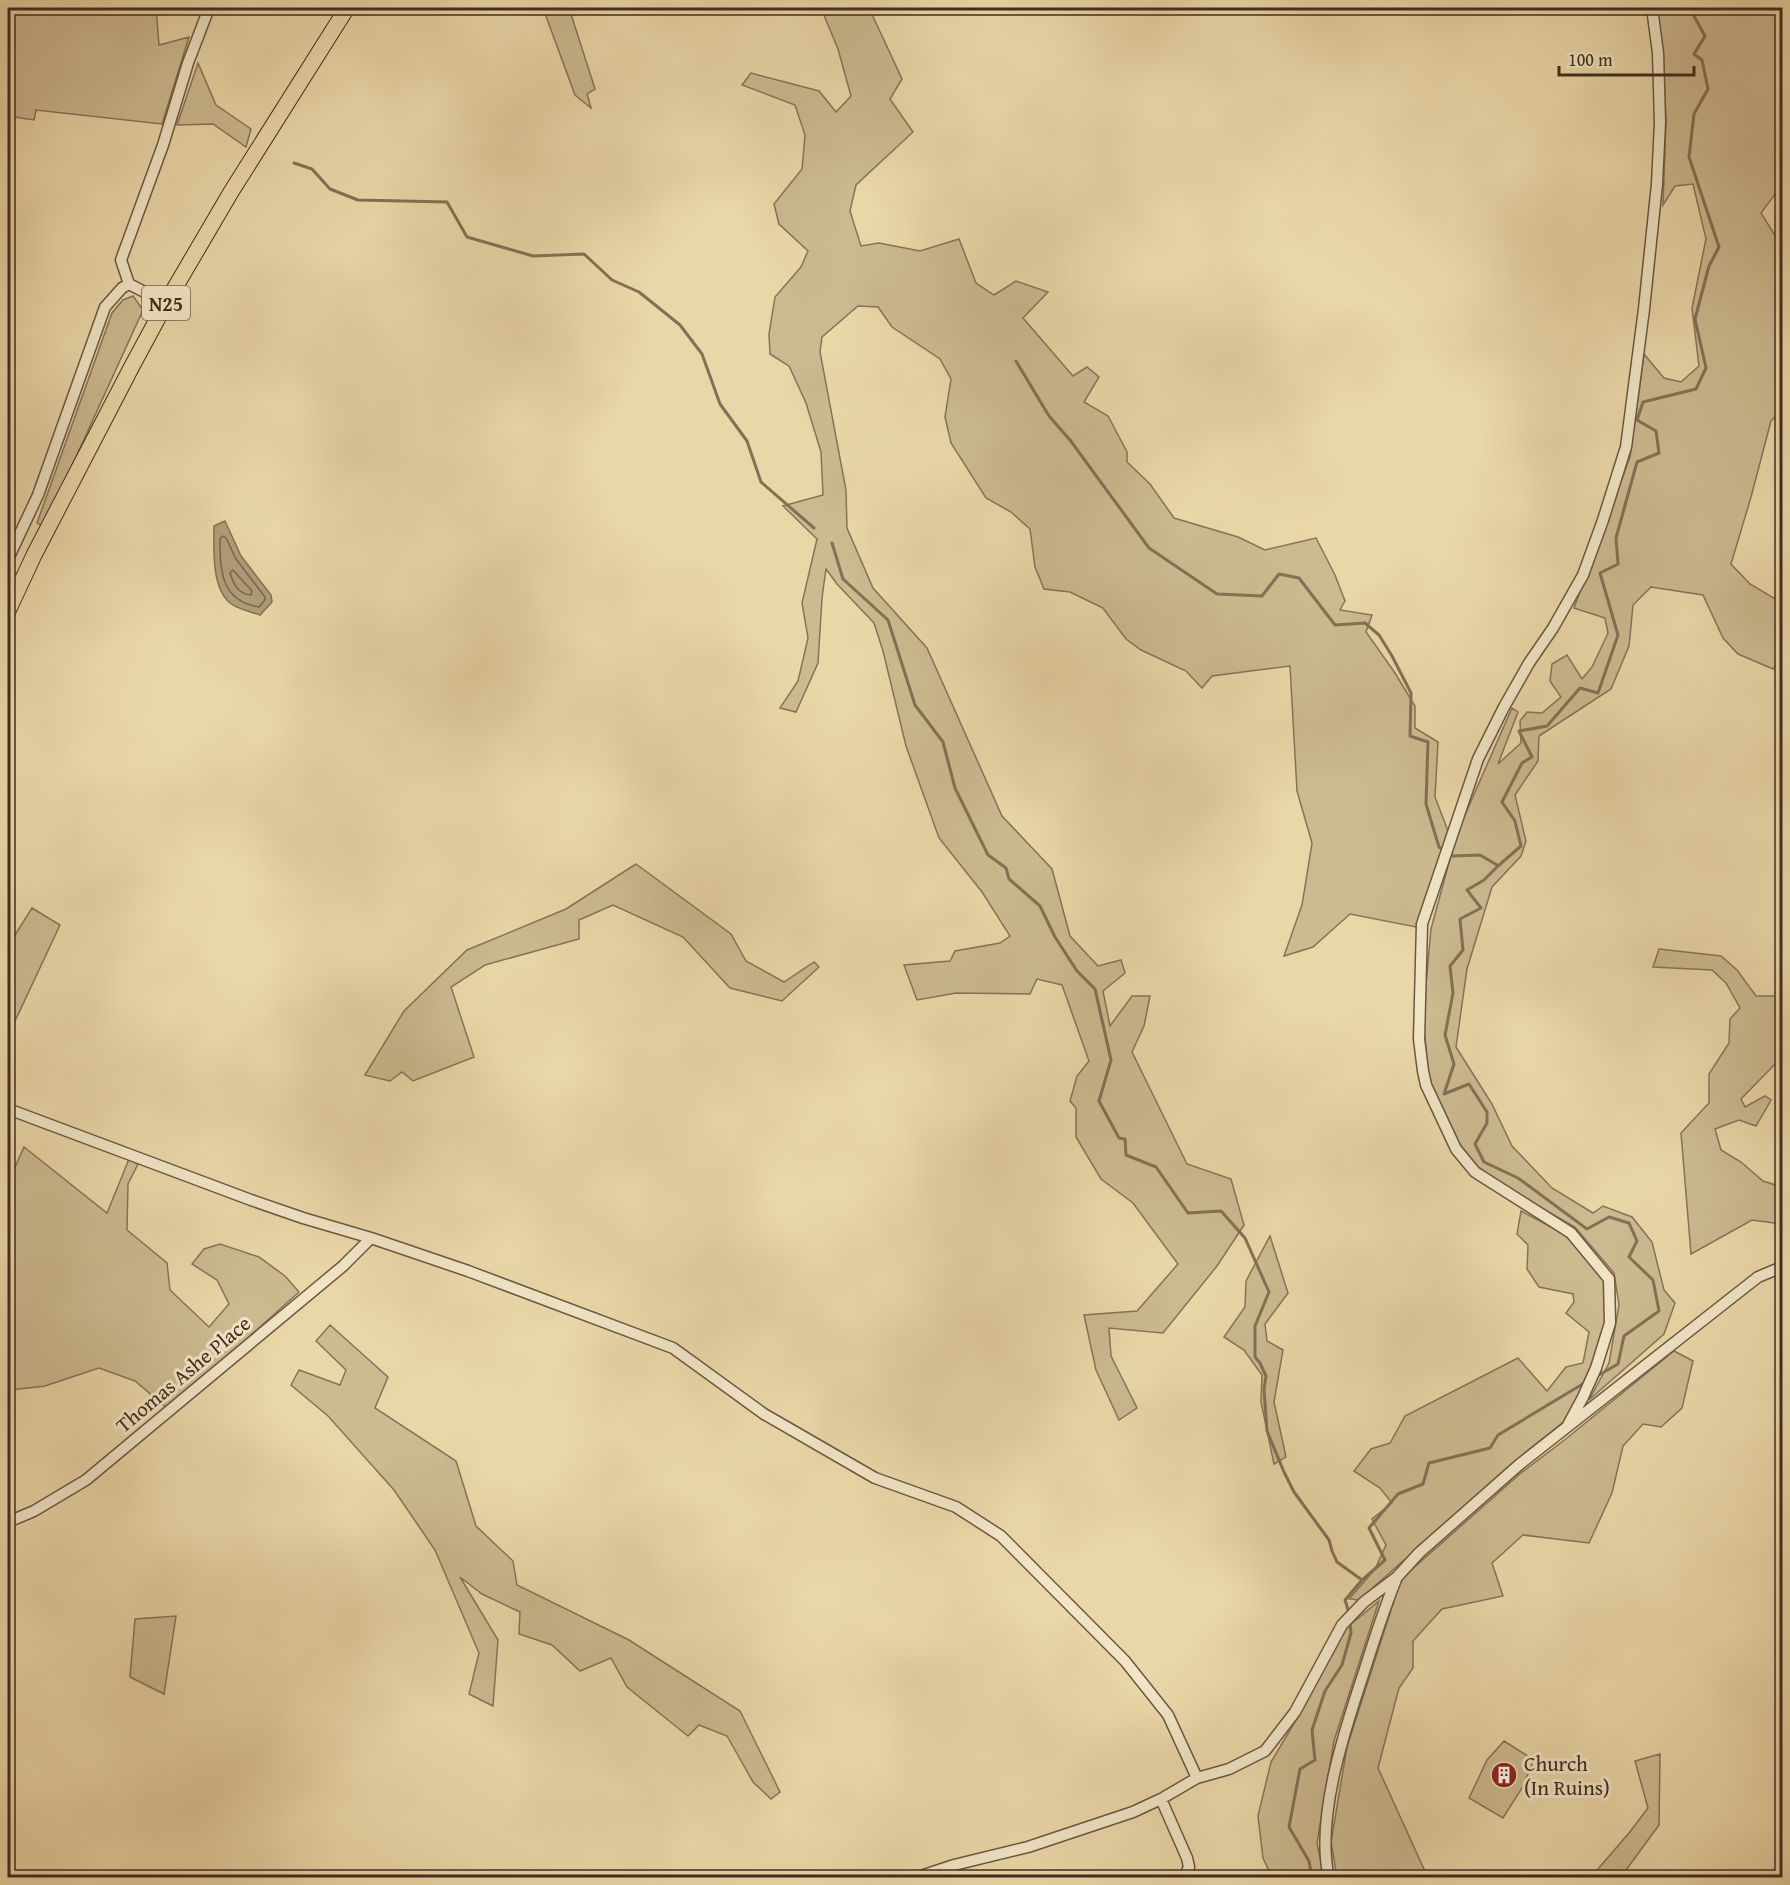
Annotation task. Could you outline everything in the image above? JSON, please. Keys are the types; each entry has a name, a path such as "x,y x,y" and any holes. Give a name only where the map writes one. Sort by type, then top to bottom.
{"highway":[{"name":"N25","path":"8,611 166,303 231,192 347,8"}],"street":[{"path":"166,303 129,284 121,260 209,8"},
{"path":"1568,1425 1596,1368 1610,1323 1609,1279 1571,1233 1475,1172 1456,1149 1426,1085 1419,1039 1422,924 1478,759 1529,663 1553,628 1583,575 1626,447 1657,184 1658,53 1652,8"},
{"path":"8,559 38,495 105,307 122,288 129,284"},
{"path":"8,1109 251,1200 468,1270 673,1347 764,1414 855,1467 883,1482 956,1507 1001,1536 1125,1661 1168,1715 1197,1778"},
{"name":"Thomas Ashe Place","path":"8,1522 34,1511 86,1480 343,1266 371,1238"},
{"path":"915,1878 954,1865 1028,1847 1133,1812 1197,1778 1229,1769 1265,1751 1295,1712 1342,1624 1364,1602 1397,1577 1419,1553 1568,1425 1624,1384 1758,1277 1782,1267"},
{"path":"1329,1878 1325,1841 1329,1805 1342,1739 1382,1614 1397,1577"},
{"path":"1161,1799 1187,1858 1189,1867 1184,1878"}],"shaded area":[{"path":"8,8 156,8 159,45 189,37 162,124 36,110 34,120 8,116"},
{"path":"543,8 569,8 595,89 587,94 591,108 575,95"},
{"path":"821,8 869,8 902,79 890,99 913,132 856,185 850,211 861,246 879,243 920,251 959,239 976,283 994,295 1016,281 1048,292 1023,318 1073,376 1087,367 1099,377 1084,402 1108,416 1127,452 1127,462 1150,484 1174,518 1238,537 1265,550 1316,538 1345,601 1340,610 1372,615 1366,632 1415,706 1415,728 1438,742 1435,797 1448,831 1416,927 1350,914 1313,947 1284,956 1302,905 1312,843 1297,791 1290,666 1212,676 1202,688 1186,671 1141,650 1126,639 1103,608 1070,592 1044,589 1035,567 1030,529 1011,512 986,498 951,443 945,417 951,379 940,359 892,327 878,307 858,306 822,337 820,352 846,490 847,528 873,588 927,648 1002,816 1052,869 1070,936 1098,966 1121,960 1125,973 1103,991 1110,1026 1132,996 1150,996 1144,1026 1132,1052 1187,1164 1231,1179 1244,1225 1217,1266 1163,1333 1109,1328 1111,1356 1137,1408 1119,1420 1096,1370 1084,1315 1137,1311 1178,1264 1133,1203 1101,1179 1076,1137 1076,1108 1070,1101 1077,1076 1089,1061 1062,985 1037,979 1030,994 956,993 917,1000 904,965 950,961 955,951 1000,943 1010,936 982,892 939,838 906,746 874,623 826,569 818,663 796,712 780,708 798,681 808,638 802,603 817,539 783,506 823,495 821,452 806,403 789,366 770,354 769,334 775,297 801,267 808,251 779,224 774,204 802,169 805,135 795,105 742,85 751,73 819,91 836,112 851,96 838,49"},
{"path":"1657,8 1779,8 1782,22 1782,179 1779,189 1761,213 1782,245 1782,410 1771,421 1731,564 1750,584 1782,603 1782,657 1773,669 1738,654 1723,638 1703,595 1651,587 1633,605 1629,646 1611,689 1539,736 1538,761 1515,795 1526,841 1521,856 1492,887 1467,969 1456,1047 1492,1104 1512,1146 1552,1188 1593,1213 1603,1206 1632,1217 1652,1242 1664,1290 1675,1303 1664,1334 1589,1400 1609,1363 1619,1305 1614,1273 1575,1227 1500,1184 1476,1165 1458,1142 1429,1079 1423,1018 1431,929 1457,833 1512,708 1518,712 1498,764 1521,743 1520,721 1527,712 1542,713 1561,697 1550,681 1552,664 1567,655 1582,679 1592,667 1608,633 1605,618 1574,608 1630,457 1644,354 1664,378 1681,382 1699,366 1692,308 1706,239 1693,184 1675,186 1663,205 1666,121 1663,55"},
{"path":"198,63 216,105 251,129 246,147 213,124 177,125"},
{"path":"133,296 143,310 44,527 37,523 112,313 123,300"},
{"path":"636,864 731,934 746,961 784,982 814,962 819,967 782,1001 730,988 683,937 613,905 579,920 579,939 485,965 451,987 474,1057 413,1081 402,1072 390,1081 365,1075 404,1011 467,950 566,909"},
{"path":"32,908 60,925 8,1036 8,946"},
{"path":"1659,949 1721,956 1737,970 1756,996 1782,996 1782,1057 1741,1099 1745,1107 1765,1096 1771,1100 1756,1126 1739,1120 1715,1129 1721,1150 1741,1162 1763,1181 1782,1187 1782,1224 1752,1220 1691,1254 1681,1133 1709,1103 1709,1074 1729,1043 1730,1019 1740,1008 1726,983 1712,970 1653,967"},
{"path":"24,1147 107,1213 129,1159 138,1164 128,1184 127,1230 167,1263 170,1290 209,1327 229,1304 217,1280 192,1264 204,1249 220,1244 259,1257 285,1276 299,1292 168,1409 135,1381 99,1368 45,1386 11,1390 8,1388 8,1183"},
{"path":"1521,1211 1568,1236 1604,1279 1606,1321 1593,1368 1566,1420 1520,1457 1359,1600 1349,1599 1375,1569 1386,1545 1372,1519 1392,1503 1380,1488 1354,1471 1371,1449 1390,1443 1405,1416 1518,1358 1547,1391 1566,1367 1583,1363 1589,1332 1566,1313 1574,1302 1573,1294 1539,1287 1527,1269 1528,1245 1517,1234"},
{"path":"1270,1236 1288,1293 1265,1324 1267,1341 1283,1350 1274,1402 1286,1457 1274,1464 1261,1402 1262,1375 1244,1350 1224,1337 1245,1307 1246,1281"},
{"path":"330,1325 388,1377 375,1408 456,1461 476,1526 513,1561 517,1585 629,1640 740,1711 780,1792 771,1799 753,1782 727,1736 699,1725 688,1736 627,1687 611,1658 580,1671 552,1645 519,1634 520,1612 482,1594 460,1577 498,1640 493,1706 469,1694 479,1653 435,1550 394,1490 328,1416 291,1385 299,1370 340,1385 346,1370 316,1341"},
{"path":"1674,1351 1693,1361 1682,1408 1661,1427 1643,1424 1623,1446 1612,1493 1589,1543 1523,1535 1492,1563 1503,1596 1442,1609 1413,1641 1413,1668 1399,1688 1378,1768 1424,1869 1433,1877 1337,1877 1331,1842 1347,1747 1401,1579 1521,1473"},
{"path":"1379,1601 1334,1741 1317,1843 1324,1877 1272,1877 1263,1858 1258,1816 1271,1762 1305,1705 1344,1630"},
{"path":"176,1616 164,1694 130,1677 135,1619"},
{"path":"1504,1741 1534,1760 1522,1788 1503,1818 1469,1798 1487,1760"},
{"path":"1660,1754 1659,1825 1621,1877 1591,1877 1648,1808 1635,1761"}],"water":[{"path":"225,521 241,556 271,595 272,602 260,615 240,609 230,603 219,587 214,556 214,526"}],"waterway":[{"path":"1597,1376 1618,1364 1624,1336 1659,1311 1653,1280 1629,1257 1637,1241 1629,1223 1609,1217 1587,1229 1518,1178 1484,1162 1475,1144 1487,1123 1487,1112 1469,1084 1444,1094 1454,1064 1445,1035 1453,993 1450,966 1463,950 1460,919 1481,908 1467,890 1484,880 1521,846 1515,821 1502,802 1522,763 1532,757 1519,731 1547,726 1580,688 1598,693 1618,635 1600,573 1618,564 1616,538 1637,462 1659,453 1656,431 1637,420 1643,402 1696,389 1706,368 1695,319 1709,266 1719,247 1689,157 1694,114 1708,89 1702,60 1694,54 1705,36 1694,16 1698,8"},
{"path":"294,163 312,169 330,189 358,200 447,202 467,237 533,256 584,254 612,280 639,292 680,325 702,354 720,404 747,441 761,482 814,528"},
{"path":"1016,361 1049,416 1070,440 1149,548 1217,594 1262,596 1279,574 1299,578 1335,625 1365,623 1379,635 1411,693 1410,736 1428,742 1426,804 1439,847 1444,851"},
{"path":"832,543 843,579 888,620 915,705 943,742 955,788 988,855 1006,868 1009,879 1040,906 1055,937 1077,971 1095,989 1111,1060 1099,1101 1119,1138 1125,1139 1126,1155 1156,1167 1188,1213 1221,1211 1245,1238 1269,1292 1255,1326 1255,1357 1266,1376 1264,1389 1267,1431 1294,1492 1329,1540 1337,1562 1362,1580"},
{"path":"1450,854 1453,856 1480,855 1497,865"},
{"path":"1349,1613 1345,1600 1362,1580 1385,1560 1369,1528 1398,1494 1423,1484 1429,1463 1490,1448 1498,1435 1586,1382"},
{"path":"1312,1878 1309,1861 1289,1827 1300,1769 1315,1760 1312,1730 1325,1691 1342,1665 1351,1633 1350,1622"}],"place":[{"name":"Church (In Ruins)","path":"1504,1775"}]}
